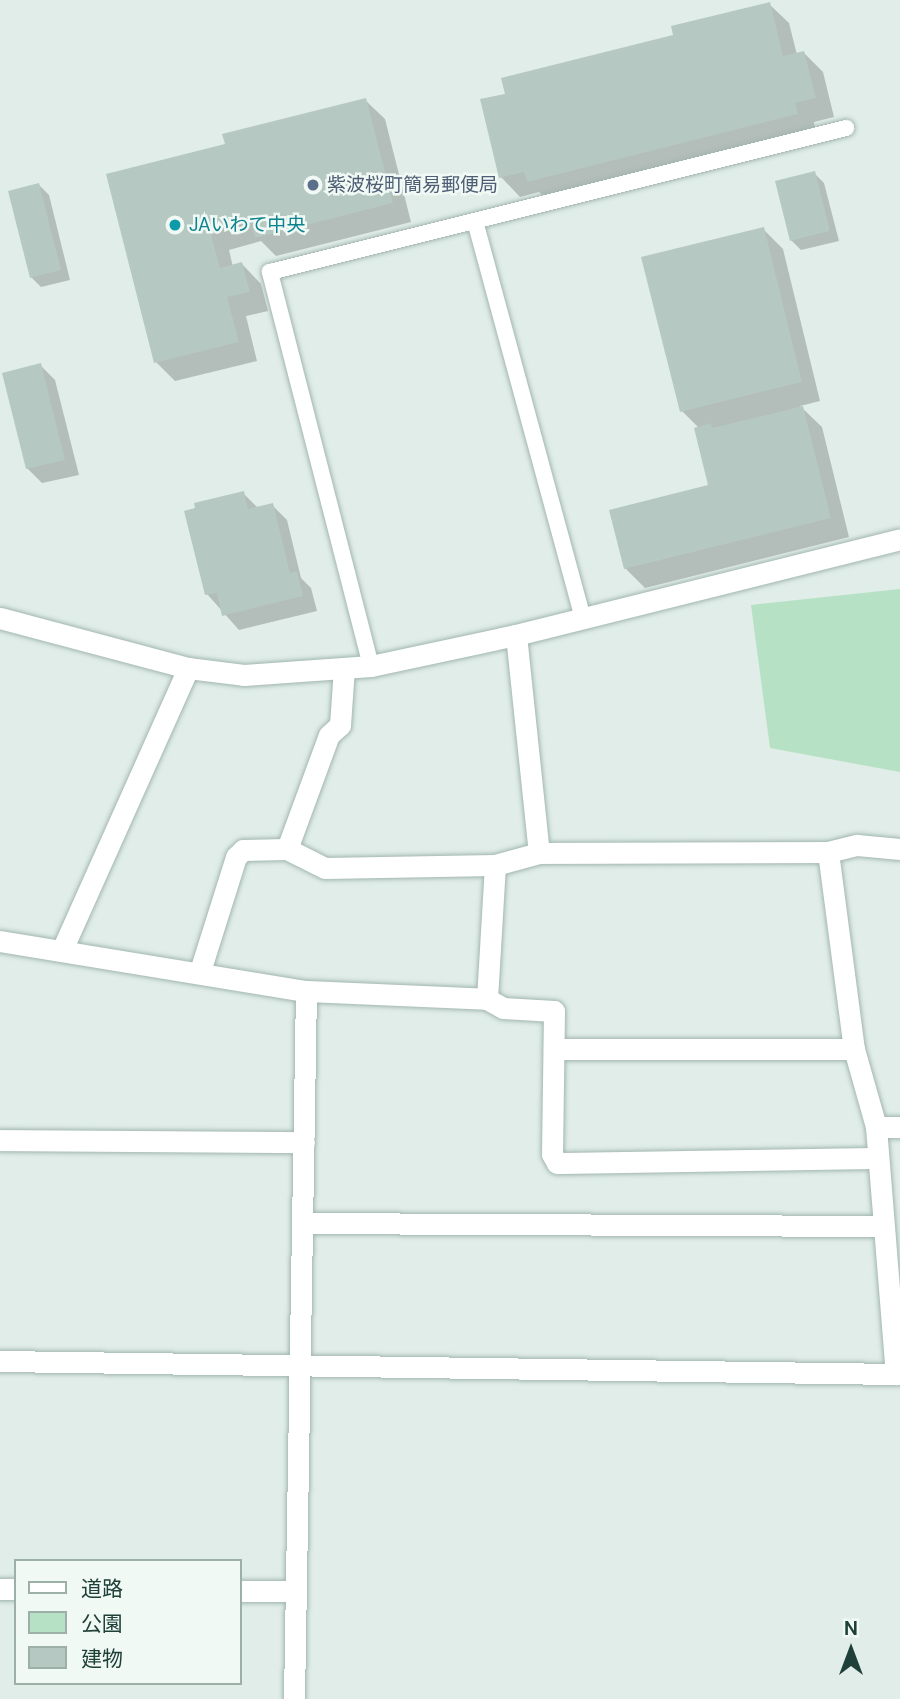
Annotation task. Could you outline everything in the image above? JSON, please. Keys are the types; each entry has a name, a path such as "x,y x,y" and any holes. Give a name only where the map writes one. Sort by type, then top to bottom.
{"street":[{"path":"0,618 188,668 244,675 371,666 516,635 582,616 900,539"},
{"path":"516,635 539,853"},
{"path":"62,950 188,668"},
{"path":"288,849 330,735 340,724 344,668"},
{"path":"200,971 236,857 243,850 288,849 325,868 495,865 539,853 828,852 857,845 900,849"},
{"path":"0,1361 898,1374 882,1226 876,1127 854,1048 828,852"},
{"path":"487,999 495,865"},
{"path":"0,941 200,971 306,991 487,999 503,1008 554,1011 552,1154 557,1163 878,1158"},
{"path":"294,1699 306,991"},
{"path":"555,1048 854,1048"},
{"path":"876,1127 900,1127"},
{"path":"0,1140 304,1142"},
{"path":"302,1223 882,1226"},
{"path":"242,1591 294,1591"}],"lane":[{"path":"371,666 270,272 846,128"},
{"path":"475,221 582,616"}],"green space":[{"path":"900,589 900,772 770,748 751,605"}],"building":[{"path":"770,2 783,56 804,51 816,98 795,103 798,114 527,182 524,172 499,178 480,99 505,94 501,78 673,35 671,26"},
{"name":"JAいわて中央","path":"366,98 393,203 255,238 251,220 210,231 220,268 242,262 250,292 227,297 239,342 154,363 106,174 225,144 222,134"},
{"path":"815,171 830,231 790,241 775,181"},
{"path":"39,183 61,270 30,278 8,191"},
{"path":"764,227 802,382 680,412 641,257"},
{"path":"41,363 65,460 26,469 2,373"},
{"path":"803,406 831,518 624,569 609,510 708,485 694,428 711,423 712,428"},
{"path":"244,491 248,509 273,503 290,573 297,571 303,596 222,616 217,593 205,595 184,511 195,508 194,503"}],"place":[{"name":"紫波桜町簡易郵便局","path":"313,185"},
{"name":"JAいわて中央","path":"175,225"}]}
